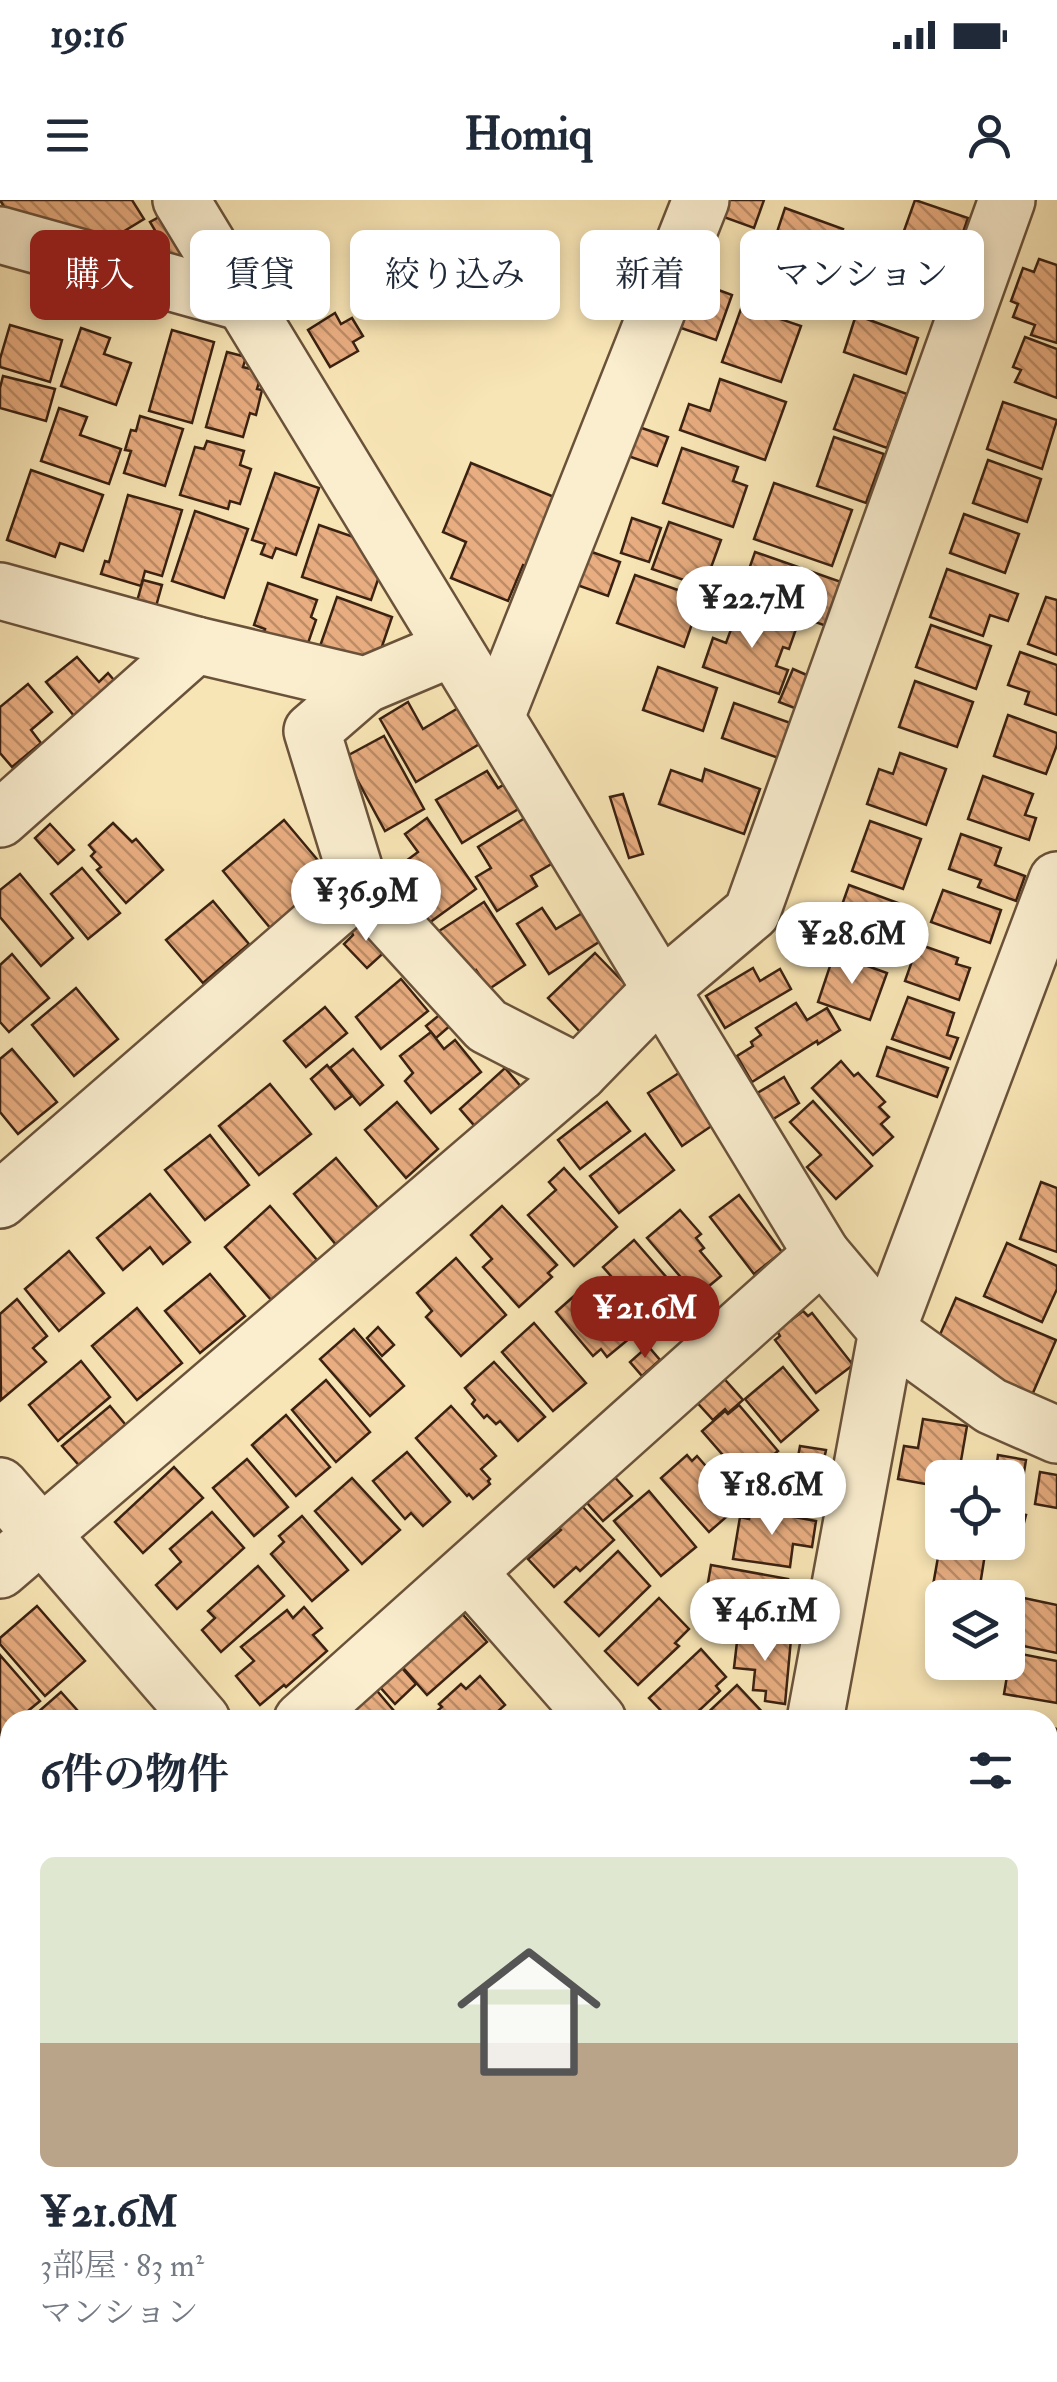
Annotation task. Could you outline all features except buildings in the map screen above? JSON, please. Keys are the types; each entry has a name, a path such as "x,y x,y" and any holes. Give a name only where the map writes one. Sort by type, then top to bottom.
{"street":[{"path":"182,200 200,230"},
{"path":"496,717 700,200"},
{"path":"0,1570 579,1073 661,989 752,912 1008,200"},
{"path":"0,235 190,288"},
{"path":"254,320 822,1254 887,1331 991,1406 1057,1434"},
{"path":"0,590 196,645 365,685"},
{"path":"0,819 196,645"},
{"path":"453,648 365,685 312,732 360,887 487,1026 579,1073"},
{"path":"817,1710 887,1331 1057,880"},
{"path":"0,1200 360,887"},
{"path":"313,1710 822,1254"},
{"path":"0,1486 193,1710"},
{"path":"468,1572 589,1710"}]}
